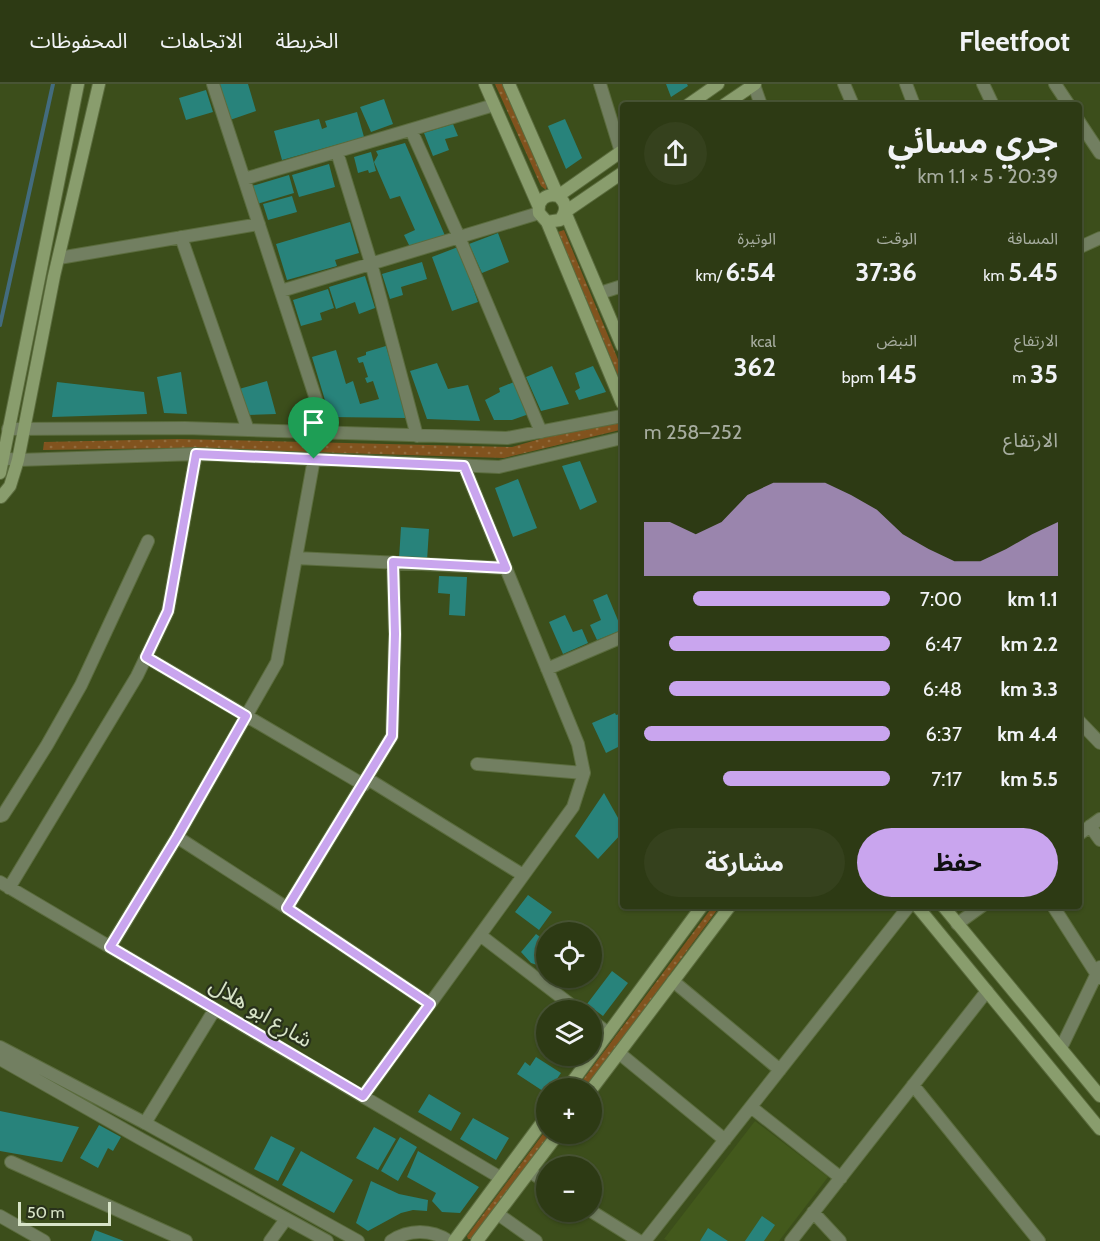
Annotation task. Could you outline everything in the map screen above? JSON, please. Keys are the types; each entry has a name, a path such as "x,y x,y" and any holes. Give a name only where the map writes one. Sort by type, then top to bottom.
{"main road":[{"path":"0,473 78,84"},
{"path":"0,497 10,486 18,460 59,258 99,84"},
{"path":"485,84 620,398"},
{"path":"509,84 558,196 564,203 565,212 620,341"},
{"path":"692,102 718,84"},
{"path":"728,102 754,84"},
{"path":"542,213 546,196 558,196 620,152"},
{"path":"542,213 560,220 565,212 620,174"},
{"path":"575,1078 700,909"},
{"path":"600,1078 728,909"},
{"path":"919,909 1100,1129"},
{"path":"944,909 1100,1096"},
{"path":"451,1241 536,1131"},
{"path":"477,1241 551,1144"}],"street":[{"path":"213,84 327,433"},
{"path":"600,84 620,145"},
{"path":"754,84 760,102"},
{"path":"844,84 851,102"},
{"path":"906,84 913,102"},
{"path":"983,84 992,102"},
{"path":"1055,84 1067,102"},
{"path":"244,179 494,105"},
{"path":"1082,126 1100,153"},
{"path":"411,130 541,432"},
{"path":"337,152 371,264 417,435"},
{"path":"281,291 542,213"},
{"path":"59,258 259,224"},
{"path":"181,237 248,430"},
{"path":"1082,246 1100,238"},
{"path":"600,293 620,287"},
{"path":"8,429 185,428 507,438 620,416"},
{"path":"2,459 196,454 499,468 620,438"},
{"path":"5,885 137,676 168,611 196,454"},
{"path":"110,947 177,837 277,662 314,459"},
{"path":"363,1096 573,807 584,773 578,744 464,466"},
{"path":"0,816 3,815 47,745 81,685 148,541"},
{"path":"296,558 506,568"},
{"path":"287,908 392,736 395,634 393,562"},
{"path":"547,669 620,638"},
{"path":"146,657 246,716 366,782 523,875"},
{"path":"1082,724 1100,743"},
{"path":"477,764 584,773"},
{"path":"1082,832 1095,823 1100,840"},
{"path":"177,837 430,1004"},
{"name":"شارع ابو هلال","path":"5,885 501,1178"},
{"path":"645,1241 907,909"},
{"path":"957,924 978,909"},
{"path":"1055,909 1099,973 1061,1048"},
{"path":"480,935 565,1000"},
{"path":"673,981 780,1070"},
{"path":"790,1241 987,991"},
{"path":"145,1123 215,1009"},
{"path":"602,1028 608,1033"},
{"path":"0,1047 145,1123 358,1241"},
{"path":"619,1053 725,1140"},
{"path":"0,1059 327,1241"},
{"path":"913,1085 1039,1241"},
{"path":"751,1107 841,1178"},
{"path":"11,1162 186,1241"},
{"path":"530,1172 536,1176"},
{"path":"813,1212 840,1241"},
{"path":"498,1214 536,1241"},
{"path":"0,1216 44,1241"},
{"path":"602,1217 639,1241"},
{"path":"270,1241 286,1219"},
{"path":"391,1241 406,1233 415,1232 435,1234 451,1241"}],"shaded area":[{"path":"495,84 502,84 547,185 546,190 541,186"},
{"path":"564,230 620,364 620,380 558,232"},
{"path":"620,417 620,430 504,458 180,448 43,450 44,442 179,439 512,447"},
{"path":"711,909 718,909 602,1066 602,1054"},
{"path":"593,1066 602,1066 593,1078 584,1078"},
{"path":"755,1121 828,1177 779,1241 668,1241 664,1239"},
{"path":"536,1143 543,1144 471,1239 467,1236"}],"building":[{"path":"219,84 248,84 256,111 230,120"},
{"path":"666,84 687,84 688,86 671,97"},
{"path":"206,90 213,112 186,120 179,98"},
{"path":"384,99 393,124 371,132 360,107"},
{"path":"357,112 364,137 282,160 274,131 319,119 322,129 327,127 325,121"},
{"path":"565,119 582,158 566,169 548,126"},
{"path":"453,124 458,136 445,139 449,150 433,156 424,133"},
{"path":"405,143 446,238 411,249 404,235 415,230 400,196 390,199 374,162 378,155 376,151"},
{"path":"371,152 376,171 369,173 368,170 358,173 354,157"},
{"path":"329,164 335,187 299,197 292,175"},
{"path":"289,175 294,193 257,204 252,186"},
{"path":"292,196 297,212 268,220 263,204"},
{"path":"350,222 359,253 335,260 337,266 287,280 276,244"},
{"path":"498,233 509,262 482,273 469,244"},
{"path":"458,247 478,302 452,311 432,257"},
{"path":"422,262 427,279 401,287 403,295 390,299 382,274"},
{"path":"365,276 375,308 359,314 355,302 336,309 329,287"},
{"path":"328,289 334,308 320,313 322,320 301,326 293,300"},
{"path":"386,346 407,418 330,417 312,357 336,350 346,384 353,381 360,404 379,399 373,381 367,383 365,378 368,377 363,362 359,363 357,358 366,355 366,352"},
{"path":"437,363 448,389 468,385 480,421 427,419 410,371"},
{"path":"552,366 569,404 541,411 526,377"},
{"path":"593,366 606,392 579,400 575,391 580,388 575,373"},
{"path":"181,372 187,414 164,413 157,377"},
{"path":"267,381 276,414 247,415 239,389"},
{"path":"57,382 144,392 147,414 52,417"},
{"path":"514,382 529,414 512,420 494,420 485,400 500,392 499,388"},
{"path":"580,461 597,502 580,510 562,466"},
{"path":"518,479 537,528 513,537 495,488"},
{"path":"401,527 429,529 427,561 399,559"},
{"path":"439,576 467,577 465,616 449,615 450,594 438,593"},
{"path":"607,594 620,625 620,631 597,640 590,625 601,620 593,600"},
{"path":"565,615 573,632 582,629 588,643 563,654 549,622"},
{"path":"615,713 620,714 620,746 606,753 592,723"},
{"path":"604,793 620,821 620,835 598,859 575,836"},
{"path":"528,895 552,912 545,922 536,922 536,928 515,912"},
{"path":"536,934 536,965 531,963 521,952"},
{"path":"612,971 628,983 603,1016 602,1000 590,1000 599,988 602,988 602,984"},
{"path":"536,1057 536,1066 550,1066 561,1073 558,1078 536,1078 536,1086 517,1074 525,1062 530,1066"},
{"path":"429,1094 461,1113 451,1131 418,1112"},
{"path":"0,1111 79,1127 62,1162 0,1151"},
{"path":"473,1118 509,1138 496,1160 460,1139"},
{"path":"99,1125 121,1137 113,1151 108,1148 98,1168 80,1158"},
{"path":"374,1127 396,1139 378,1170 356,1158"},
{"path":"271,1136 295,1148 278,1181 254,1169"},
{"path":"400,1137 417,1147 398,1181 381,1171"},
{"path":"301,1151 353,1180 334,1213 282,1185"},
{"path":"418,1151 479,1187 460,1213 442,1212 432,1201 436,1193 407,1177"},
{"path":"371,1181 399,1194 428,1200 427,1211 413,1210 401,1213 368,1231 356,1223"},
{"path":"762,1216 775,1225 764,1241 745,1241"},
{"path":"708,1228 728,1241 700,1241"},
{"path":"95,1230 124,1241 91,1241"}],"waterway":[{"path":"0,325 53,84"}],"route":[{"path":"196,454 314,459 464,466 506,568 393,562 395,634 392,736 368,779 287,908 430,1004 363,1096 110,947 177,837 246,716 146,657 168,611 196,454"}]}
